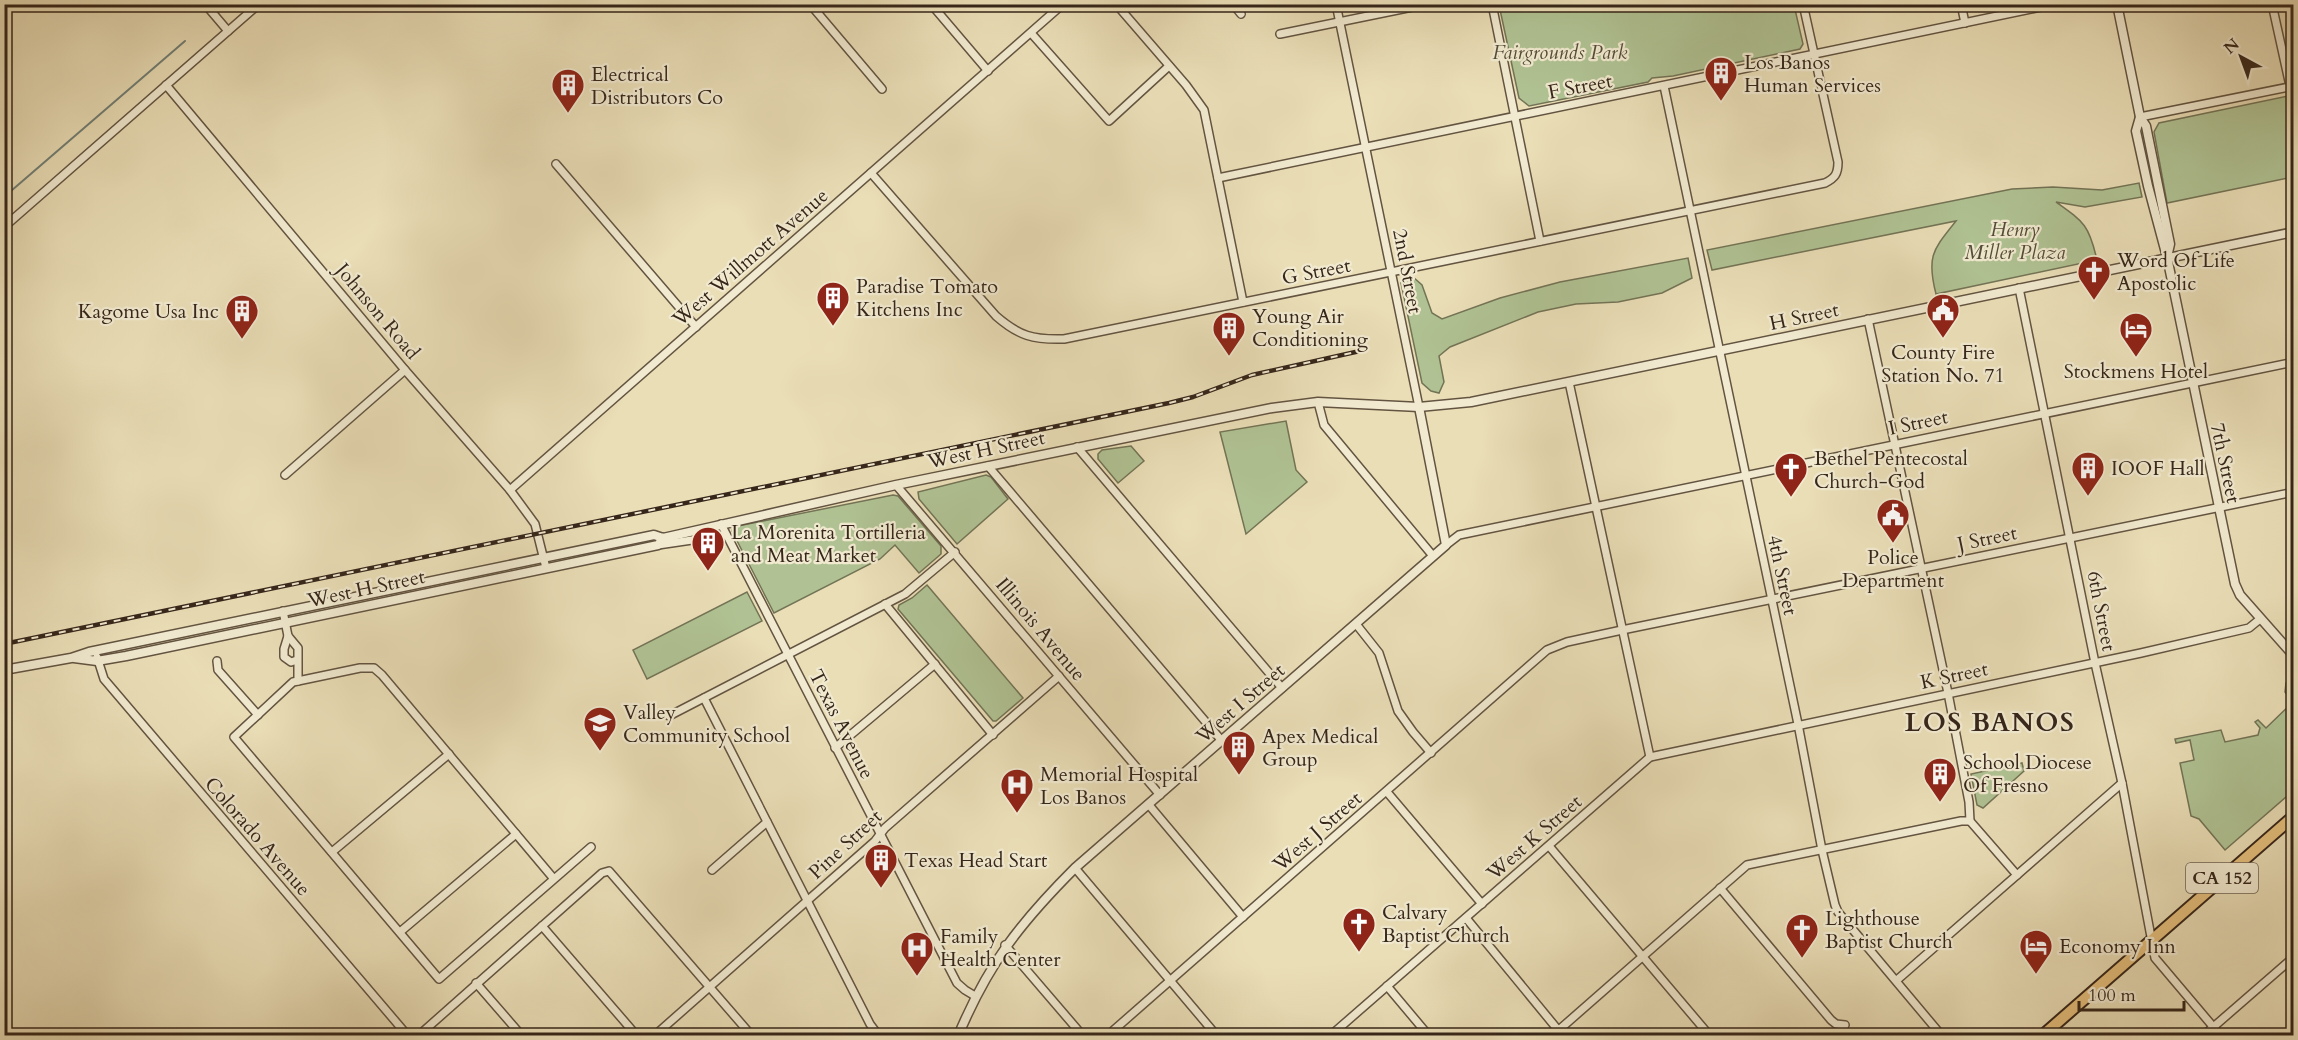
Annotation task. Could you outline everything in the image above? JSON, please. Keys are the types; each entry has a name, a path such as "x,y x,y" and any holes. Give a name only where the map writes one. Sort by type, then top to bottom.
{"highway":[{"name":"CA 152","path":"2042,1035 2294,816"}],"street":[{"path":"205,4 228,31"},
{"path":"4,227 259,4"},
{"path":"810,4 882,89"},
{"path":"931,4 988,71"},
{"name":"West Willmott Avenue","path":"510,490 1063,4"},
{"path":"1116,4 1204,110 1244,302"},
{"path":"1233,4 1241,14"},
{"name":"2nd Street","path":"1336,4 1446,545"},
{"path":"1280,34 1427,4"},
{"path":"1492,4 1540,241"},
{"path":"1803,4 1814,54"},
{"path":"1961,4 1965,23"},
{"name":"F Street","path":"1218,178 2055,4"},
{"name":"7th Street","path":"2117,4 2140,117 2136,131 2167,257 2237,590 2294,656"},
{"path":"2140,117 2292,86 2272,4"},
{"path":"1031,33 1109,121 1169,66"},
{"name":"G Street","path":"871,173 996,316 1010,328 1026,336 1040,340 1064,339 1833,179 1838,171 1838,162 1814,54"},
{"name":"Johnson Road","path":"166,86 405,370 510,490 535,524 546,568"},
{"name":"4th Street","path":"1664,86 1798,724 1822,850 1838,912 1942,1035"},
{"path":"556,164 696,327"},
{"name":"H Street","path":"1318,402 1419,407 1471,402 2294,232"},
{"name":"6th Street","path":"2019,288 2157,963 2221,1035"},
{"path":"1868,319 1948,693 1969,802 1970,821 2017,875"},
{"name":"I Street","path":"1446,545 1459,535 2294,362"},
{"path":"285,476 405,370"},
{"path":"1569,382 1650,757"},
{"path":"1318,402 1324,425 1433,556"},
{"name":"West H Street","path":"71,658 97,661 546,568 661,542 721,524 896,485 1225,417 1318,402"},
{"path":"1077,447 1282,688"},
{"path":"988,466 1222,741"},
{"name":"Illinois Avenue","path":"896,485 1160,795"},
{"name":"J Street","path":"1547,650 1567,642 1622,630 2294,492"},
{"name":"Texas Avenue","path":"721,524 957,983 975,996"},
{"name":"West H Street","path":"4,670 71,658 283,611 654,535 661,542"},
{"path":"661,542 726,535"},
{"name":"West I Street","path":"958,1035 975,996 1005,945 1044,899 1075,868 1446,545"},
{"path":"669,716 905,594 955,552"},
{"path":"414,584 416,595"},
{"path":"885,604 993,735"},
{"path":"283,611 288,636 284,657 294,661 299,670 297,677 234,736 439,979 591,847"},
{"name":"K Street","path":"1650,757 2095,663 2248,628 2260,619"},
{"path":"1356,624 1379,653 1398,711 1431,753"},
{"path":"288,636 298,648 294,661"},
{"name":"West J Street","path":"1107,1035 1547,650"},
{"name":"Colorado Avenue","path":"96,651 104,679 408,1035"},
{"path":"216,661 218,670 258,715"},
{"path":"835,748 935,664"},
{"path":"297,677 374,668 554,879"},
{"name":"Pine Street","path":"654,1035 1059,676"},
{"path":"704,698 870,1024 879,1035"},
{"path":"332,852 449,754"},
{"name":"West K Street","path":"1330,1035 1650,757"},
{"path":"1897,980 2122,783"},
{"path":"1387,792 1482,904"},
{"path":"1149,805 1243,917"},
{"path":"1552,1035 1561,1033 1642,956 1747,865 1970,821"},
{"path":"712,870 767,822"},
{"path":"400,932 516,834"},
{"path":"1549,846 1710,1035"},
{"path":"1075,868 1217,1035"},
{"path":"418,1035 602,873 609,871 752,1035"},
{"path":"1720,888 1831,1020 1836,1024 1845,1025"},
{"path":"1466,918 1561,1033"},
{"path":"542,926 637,1035"},
{"path":"1005,945 1083,1035"},
{"path":"2203,1035 2294,957"},
{"path":"476,983 522,1035"},
{"path":"1387,986 1429,1035"}],"green space":[{"name":"Fairgrounds Park","path":"1499,5 1794,5 1803,44 1800,49 1673,76 1652,78 1648,82 1529,106 1519,98"},
{"path":"2293,95 2293,177 2167,203 2154,132 2159,123"},
{"name":"Henry Miller Plaza","path":"2139,183 2142,197 2085,207 2056,202 2084,225 2097,260 1936,294 1932,270 1934,253 1956,221 1712,270 1707,250 2012,189 2053,187 2102,190"},
{"path":"1688,258 1692,278 1662,293 1618,302 1576,304 1538,312 1450,347 1439,356 1444,382 1439,393 1431,391 1422,383 1401,283 1405,278 1413,277 1422,285 1432,313 1442,319 1500,298 1560,282"},
{"path":"1286,421 1296,470 1307,482 1246,534 1220,432"},
{"path":"1131,446 1144,461 1118,483 1098,459 1098,454 1102,450"},
{"path":"986,475 991,477 1008,499 957,544 919,499 918,492"},
{"path":"893,495 898,496 941,546 941,554 919,573 895,545 880,559 774,613 732,531 733,527"},
{"path":"927,585 1023,698 996,721 993,721 898,609 899,605 912,598"},
{"path":"747,592 762,621 647,679 633,650"},
{"path":"2289,681 2294,686 2293,791 2225,850 2199,819 2191,816 2180,763 2194,760 2190,740 2176,743 2175,739 2221,730 2225,742 2258,735 2260,728 2255,722 2258,720 2266,728 2293,702 2285,692 2286,683"},
{"path":"2022,763 2024,771 1983,808 1977,805 1971,774"}],"waterway":[{"path":"4,197 185,41"}],"railway":[{"path":"4,644 1169,403 1193,397 1252,375 1360,351"}],"place":[{"name":"Los Banos Human Services","path":"1721,102"},
{"name":"Electrical Distributors Co","path":"568,114"},
{"name":"Word Of Life Apostolic","path":"2094,301"},
{"name":"Paradise Tomato Kitchens Inc","path":"833,327"},
{"name":"County Fire Station No. 71","path":"1943,339"},
{"name":"Kagome Usa Inc","path":"242,340"},
{"name":"Young Air Conditioning","path":"1229,357"},
{"name":"Stockmens Hotel","path":"2136,358"},
{"name":"IOOF Hall","path":"2088,497"},
{"name":"Bethel Pentecostal Church-God","path":"1791,498"},
{"name":"Police Department","path":"1893,544"},
{"name":"La Morenita Tortilleria and Meat Market","path":"708,572"},
{"name":"Valley Community School","path":"600,752"},
{"name":"Apex Medical Group","path":"1239,776"},
{"name":"School Diocese Of Fresno","path":"1940,803"},
{"name":"Memorial Hospital Los Banos","path":"1017,814"},
{"name":"Texas Head Start","path":"881,889"},
{"name":"Calvary Baptist Church","path":"1359,953"},
{"name":"Lighthouse Baptist Church","path":"1802,959"},
{"name":"Economy Inn","path":"2036,975"},
{"name":"Family Health Center","path":"917,977"}],"district":[{"name":"LOS BANOS","path":"1990,722"}]}
